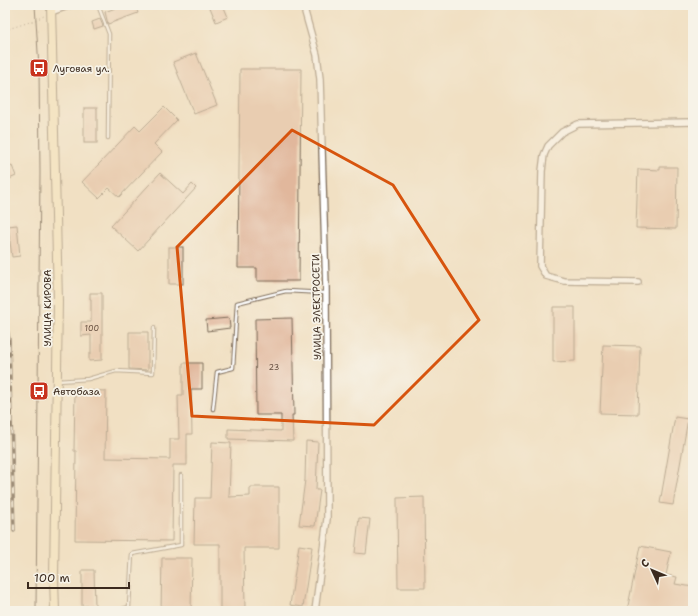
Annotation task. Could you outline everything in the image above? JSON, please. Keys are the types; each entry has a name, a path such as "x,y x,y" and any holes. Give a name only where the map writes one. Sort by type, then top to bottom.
{"main road":[{"name":"УЛИЦА КИРОВА","path":"51,8 58,301 54,578 55,611"}],"street":[{"path":"51,8 71,5"},
{"name":"УЛИЦА ЭЛЕКТРОСЕТИ","path":"303,5 317,55 320,79 326,293 327,519 315,611"},
{"path":"638,282 564,281 546,276 540,266 542,171 544,154 548,146 562,132 578,124 693,122"}],"lane":[{"path":"98,5 109,34 108,138"},
{"path":"213,409 217,372 233,368 237,303 286,291 326,293"},
{"path":"57,381 88,380 116,371 153,373 154,328"},
{"path":"116,611 129,607 132,554 181,545 181,475"}],"path":[{"path":"5,30 33,21 51,8"}],"highlighted area":[{"path":"292,130 393,185 479,320 374,425 192,416 177,247"}],"building":[{"path":"123,5 135,5 138,13 108,24 105,12"},
{"path":"209,5 223,5 228,17 216,22"},
{"path":"100,19 103,26 94,29 92,22"},
{"path":"196,53 217,105 194,114 173,62"},
{"path":"240,69 301,69 299,281 257,281 257,268 238,268"},
{"path":"164,107 177,120 154,144 162,152 119,197 109,188 99,198 82,182 135,126 140,131"},
{"path":"84,108 97,108 97,143 84,143"},
{"path":"12,166 16,176 5,181 5,169"},
{"path":"660,167 677,167 676,229 636,228 638,169 660,170"},
{"path":"160,173 183,194 192,184 196,188 138,251 111,226"},
{"path":"17,225 20,256 12,257 8,226"},
{"path":"169,247 183,247 183,284 169,284"},
{"path":"90,293 102,293 102,360 89,361 89,354 91,354 91,335 81,336 81,322 91,322"},
{"path":"553,307 575,307 575,361 553,362"},
{"path":"229,318 230,328 207,331 206,320"},
{"path":"292,318 294,415 292,415 293,441 228,439 228,429 281,431 281,415 256,415 255,319"},
{"path":"129,332 148,332 148,370 129,369"},
{"path":"603,345 640,346 638,414 600,413"},
{"path":"183,363 202,363 202,389 191,389 192,434 187,434 187,465 173,465 172,541 75,540 75,390 106,391 105,458 170,459 170,439 179,439 178,395 183,395"},
{"path":"675,417 688,419 673,505 660,503"},
{"path":"306,441 318,442 316,490 320,490 315,526 299,525 305,480"},
{"path":"212,442 231,443 229,497 250,496 250,487 279,487 279,548 244,548 245,611 220,611 220,544 194,544 195,498 210,498"},
{"path":"424,497 425,588 398,588 397,498"},
{"path":"359,518 370,519 366,554 355,553"},
{"path":"299,545 312,547 303,607 290,605"},
{"path":"640,546 671,552 666,575 677,577 675,584 693,587 693,611 627,611"},
{"path":"162,558 192,558 191,611 161,611"},
{"path":"82,570 94,570 95,606 82,606"}],"tram line":[{"path":"35,5 39,68 40,173 36,611"}],"railway":[{"path":"5,321 9,339 14,531"},
{"path":"5,459 8,477"}],"place":[{"name":"Луговая ул.","path":"39,68"},
{"name":"Автобаза","path":"39,391"}]}
